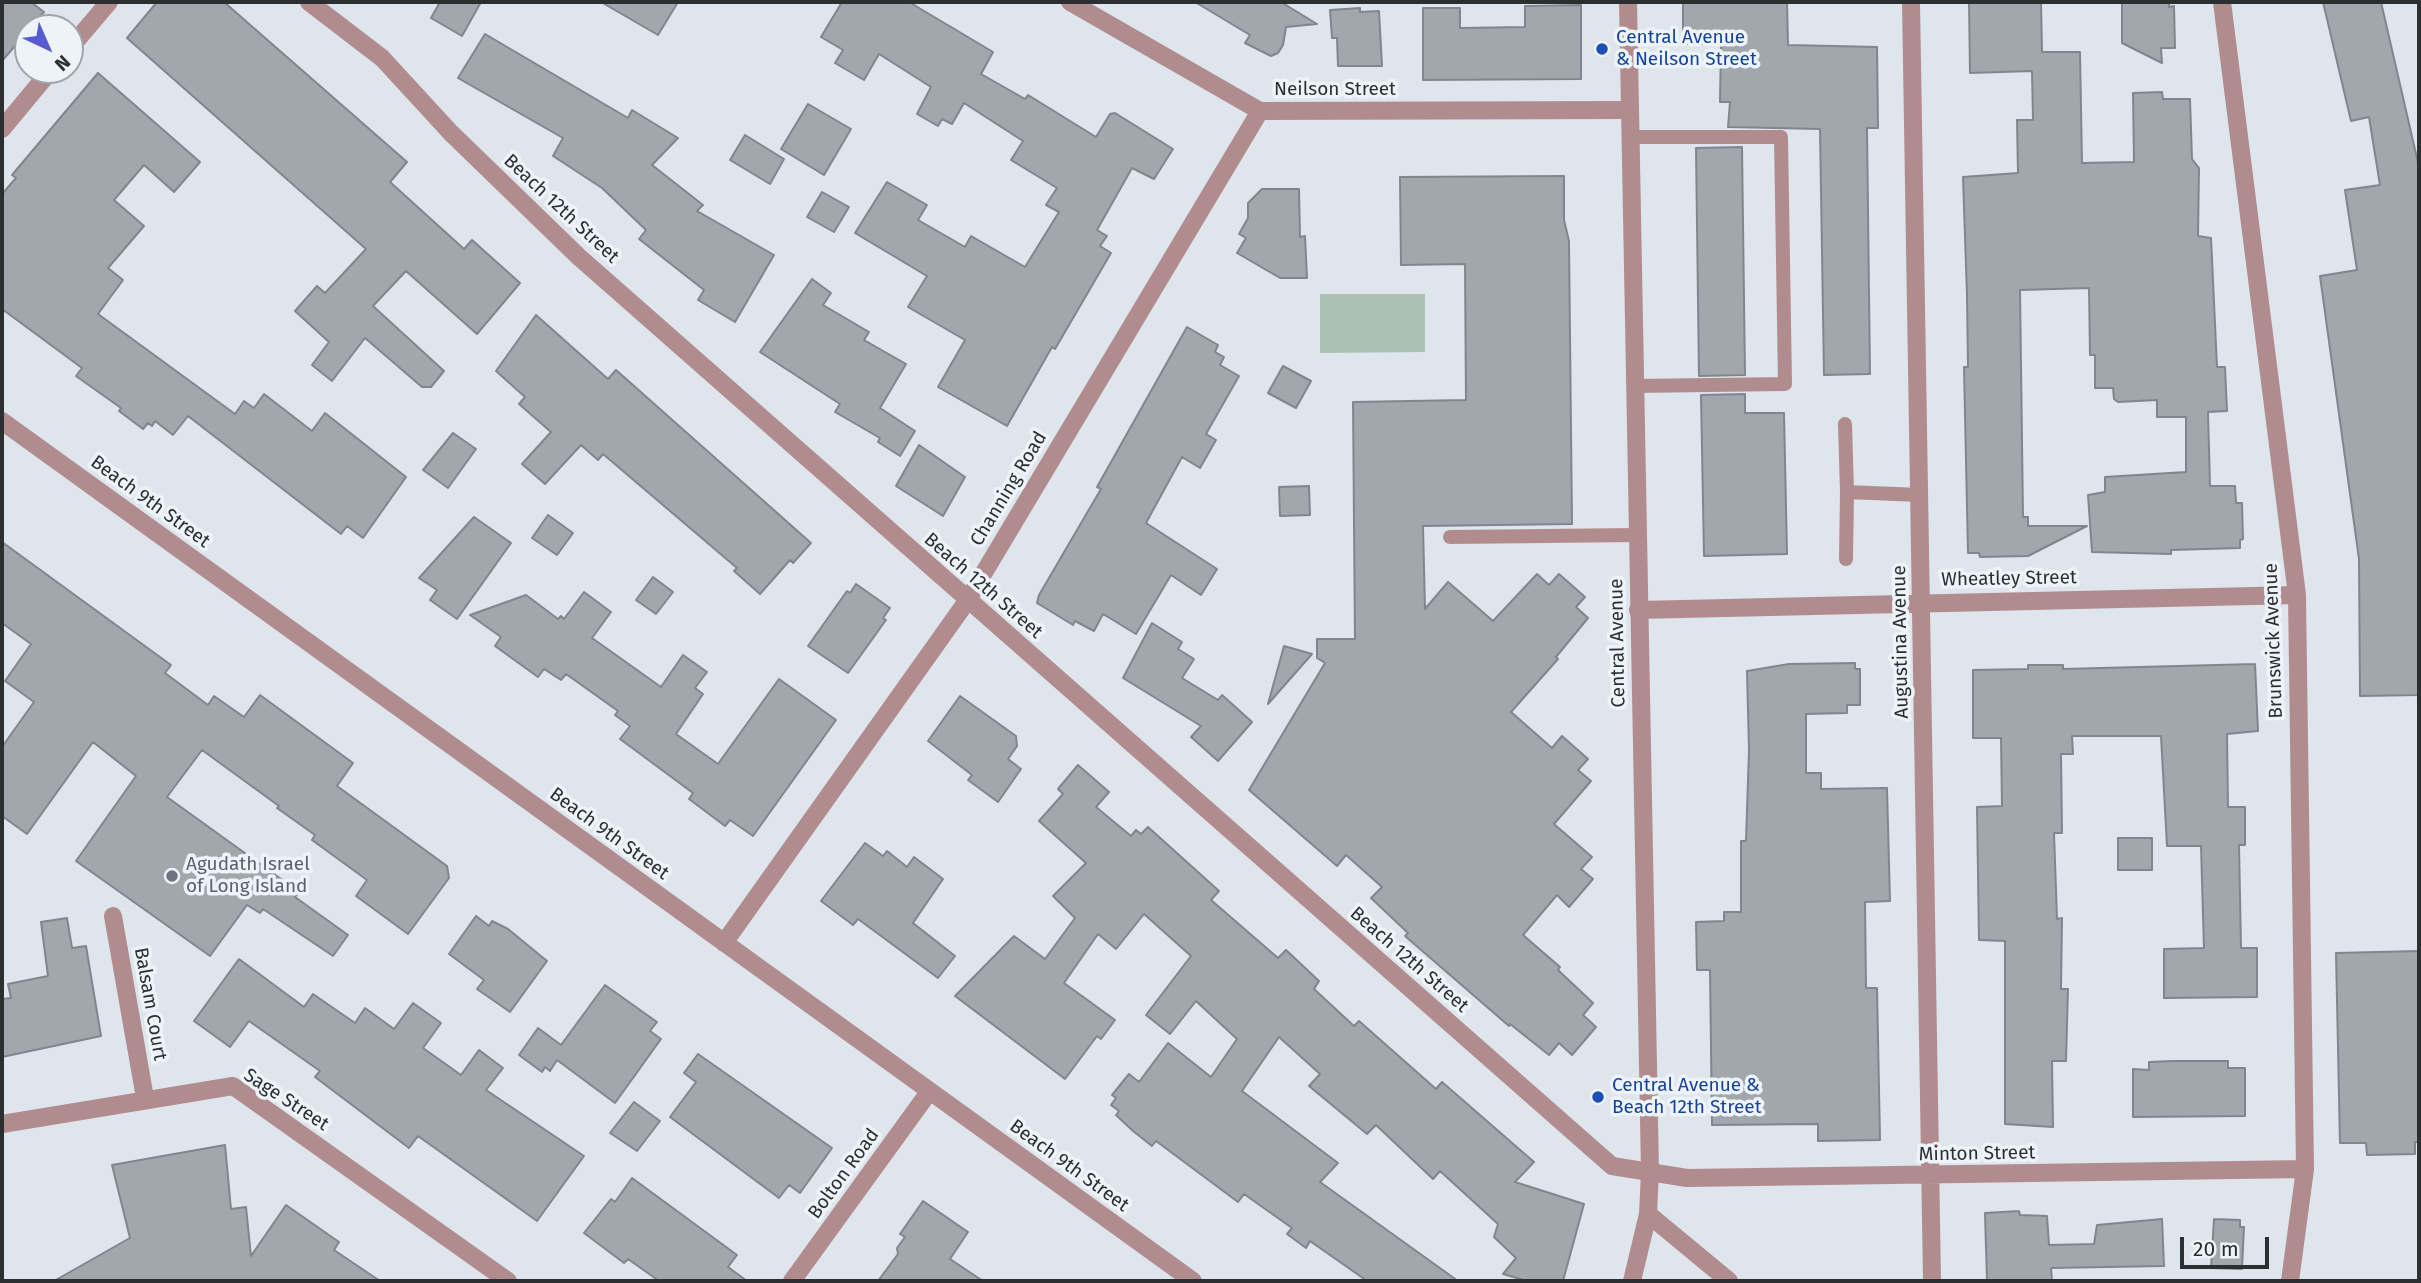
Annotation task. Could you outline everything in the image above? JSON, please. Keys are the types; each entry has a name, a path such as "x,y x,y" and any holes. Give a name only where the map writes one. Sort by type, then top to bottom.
{"street":[{"path":"84,31 108,2"},
{"name":"Beach 12th Street","path":"309,2 382,58 451,133 579,257 1612,1166 1650,1172"},
{"name":"Neilson Street","path":"1070,2 1260,111 1630,110"},
{"name":"Central Avenue","path":"1628,2 1650,1172 1648,1213 1632,1281"},
{"name":"Augustina Avenue","path":"1911,2 1931,1281"},
{"name":"Brunswick Avenue","path":"2222,2 2297,595 2305,1169 2290,1281"},
{"path":"2,129 39,84"},
{"name":"Channing Road","path":"724,943 967,601 1260,111"},
{"name":"Beach 9th Street","path":"2,421 1193,1281"},
{"name":"Wheatley Street","path":"1638,610 1922,601 2297,595"},
{"name":"Balsam Court","path":"113,916 145,1098"},
{"name":"Sage Street","path":"2,1124 145,1098 233,1086 508,1281"},
{"name":"Bolton Road","path":"792,1281 929,1092"},
{"name":"Minton Street","path":"1650,1172 1687,1178 2305,1169"},
{"path":"1648,1213 1729,1281"}],"lane":[{"path":"1630,137 1781,137 1785,384 1634,386"},
{"path":"1845,424 1846,559"},
{"path":"1847,492 1920,495"},
{"path":"1450,537 1637,534"}],"green space":[{"path":"1320,294 1425,294 1425,352 1320,353"}],"building":[{"path":"2,2 31,2 44,12 14,14 14,47 2,61"},
{"path":"157,2 224,2 407,162 390,182 464,249 472,240 520,283 477,334 406,271 373,306 444,371 431,387 422,387 365,338 332,381 312,365 329,342 295,311 317,286 325,293 366,249 127,38"},
{"path":"440,2 481,2 462,36 431,18"},
{"path":"601,2 678,2 658,35"},
{"path":"842,2 909,2 993,52 981,74 1025,99 1028,95 1096,137 1110,114 1115,113 1173,149 1154,179 1132,168 1097,230 1107,236 1100,246 1111,253 1055,349 1052,347 1007,426 938,387 965,340 908,307 927,276 855,233 887,182 927,205 918,220 965,247 971,236 1025,267 1059,212 1046,205 1057,188 1011,160 1023,141 964,103 952,124 942,119 938,126 917,114 931,87 879,54 864,80 835,63 843,50 821,37"},
{"path":"1195,2 1281,2 1317,24 1286,27 1283,45 1278,53 1271,56 1245,43 1250,35"},
{"path":"1683,2 1787,2 1788,45 1877,47 1878,128 1867,128 1870,374 1824,375 1820,129 1728,127 1730,102 1720,102 1721,44 1683,44"},
{"path":"1969,2 2041,2 2042,52 2080,52 2082,163 2134,162 2133,93 2162,92 2163,99 2190,99 2192,159 2199,168 2198,236 2211,238 2217,367 2225,367 2227,411 2208,412 2210,486 2235,486 2236,503 2242,503 2243,539 2240,540 2240,548 2171,550 2171,554 2092,552 2088,495 2105,492 2105,477 2186,472 2186,417 2157,417 2157,400 2118,402 2114,399 2113,388 2095,388 2095,355 2090,355 2089,288 2020,290 2023,517 2028,517 2028,526 2087,526 2028,556 1980,557 1979,553 1968,553 1964,367 1968,367 1963,177 2018,173 2017,120 2033,120 2032,71 1970,73"},
{"path":"2122,2 2169,2 2169,7 2174,6 2175,48 2161,48 2162,63 2122,43"},
{"path":"2323,2 2381,2 2419,167 2419,695 2360,696 2359,559 2320,276 2357,270 2345,190 2380,185 2369,117 2351,121"},
{"path":"1581,5 1581,79 1423,80 1423,8 1460,8 1460,28 1525,27 1525,6"},
{"path":"1360,8 1360,12 1379,11 1382,66 1338,66 1337,38 1332,38 1330,10"},
{"path":"485,34 628,118 632,110 678,138 652,165 703,205 697,211 774,255 735,322 698,300 704,290 639,239 646,230 602,188 553,156 563,138 458,78"},
{"path":"98,73 200,162 174,192 144,165 114,200 144,226 108,268 123,280 98,314 235,414 244,401 254,408 264,394 312,431 325,413 406,477 363,538 347,526 341,534 188,416 173,435 155,421 152,426 148,423 143,429 119,411 121,408 76,376 82,368 2,309 2,194 16,178 12,175"},
{"path":"808,104 851,129 824,175 781,149"},
{"path":"745,135 784,159 770,184 730,160"},
{"path":"1742,147 1745,375 1699,376 1696,148"},
{"path":"1564,176 1564,220 1569,241 1572,524 1423,526 1425,609 1448,582 1493,621 1537,574 1549,585 1559,574 1585,597 1576,607 1588,618 1556,657 1558,659 1511,712 1552,748 1562,736 1588,759 1578,770 1591,781 1554,824 1592,857 1581,869 1593,879 1569,907 1557,895 1523,935 1560,967 1558,970 1593,1003 1583,1015 1596,1027 1572,1055 1559,1043 1549,1055 1510,1024 1509,1026 1405,936 1408,933 1371,898 1382,887 1346,855 1337,866 1249,790 1325,663 1317,658 1317,639 1355,639 1353,402 1466,400 1465,264 1401,265 1400,177"},
{"path":"1262,189 1299,189 1300,237 1305,236 1307,278 1280,278 1237,253 1246,238 1239,234 1248,218 1248,203"},
{"path":"822,192 849,207 834,232 807,217"},
{"path":"812,279 831,293 823,305 869,332 864,340 906,364 880,408 915,431 900,456 878,442 880,438 835,412 840,404 760,352"},
{"path":"536,315 608,379 616,370 811,543 793,563 790,560 760,594 734,571 737,568 603,454 598,460 581,445 545,484 522,464 551,432 519,404 525,397 496,371"},
{"path":"1187,327 1218,345 1215,352 1224,357 1220,365 1239,376 1206,434 1216,440 1200,468 1182,457 1146,523 1217,569 1201,595 1171,575 1136,634 1103,614 1094,631 1075,621 1073,625 1037,603 1039,595 1101,489 1097,487"},
{"path":"1283,366 1311,381 1296,408 1268,393"},
{"path":"1745,394 1745,413 1784,413 1787,554 1704,556 1701,395"},
{"path":"453,433 476,449 448,488 423,470"},
{"path":"919,445 965,477 943,516 896,486"},
{"path":"1309,486 1310,515 1280,516 1279,487"},
{"path":"548,515 573,533 557,555 532,538"},
{"path":"474,517 511,543 457,619 430,600 437,590 419,578"},
{"path":"2,542 171,665 165,673 208,705 214,696 244,717 260,695 353,763 337,786 447,866 449,878 408,934 356,896 367,880 312,840 315,835 277,808 279,806 202,750 167,797 299,892 295,897 348,935 333,956 263,909 260,913 247,905 210,956 76,861 136,776 93,742 27,834 2,816 2,747 34,702 5,681 31,644 2,623"},
{"path":"653,577 673,592 656,614 636,600"},
{"path":"856,584 890,608 883,618 886,620 848,673 808,646 847,591 850,593"},
{"path":"584,592 611,612 592,638 661,687 683,655 707,672 695,688 703,694 676,734 718,764 779,679 836,720 753,836 730,820 725,826 689,799 693,793 620,739 630,726 615,715 618,711 566,674 561,680 544,669 538,677 495,646 501,637 470,615 526,595 558,619 561,616 564,619"},
{"path":"1152,623 1182,642 1178,649 1194,659 1182,678 1218,700 1222,695 1252,722 1218,761 1191,737 1201,726 1123,678"},
{"path":"1284,646 1312,654 1268,704"},
{"path":"1855,663 1855,669 1860,669 1860,705 1847,705 1847,713 1806,714 1806,773 1821,773 1821,789 1887,788 1890,901 1865,902 1866,988 1877,988 1880,1140 1818,1141 1818,1124 1712,1125 1710,970 1697,970 1696,922 1724,921 1724,912 1741,912 1741,841 1746,841 1749,750 1747,671 1789,664"},
{"path":"2255,664 2258,731 2227,734 2228,807 2245,807 2245,845 2239,845 2241,948 2257,948 2257,997 2164,998 2164,949 2204,948 2201,846 2167,846 2161,736 2072,736 2073,754 2061,754 2062,833 2054,833 2057,919 2062,918 2061,989 2068,989 2066,1061 2052,1061 2053,1127 2005,1124 2005,941 1979,940 1977,807 2002,806 2001,738 1973,738 1973,670 2028,669 2028,665 2063,665 2063,669"},
{"path":"960,696 1016,736 1017,746 1008,759 1021,769 998,802 968,780 972,775 928,741"},
{"path":"1078,765 1109,792 1096,807 1131,836 1136,830 1141,834 1148,827 1219,891 1211,900 1278,958 1286,950 1319,981 1314,989 1354,1026 1359,1021 1436,1089 1442,1082 1534,1162 1515,1182 1584,1204 1563,1281 1527,1281 1503,1274 1516,1258 1494,1237 1498,1224 1440,1171 1433,1179 1376,1125 1367,1134 1309,1086 1320,1074 1279,1037 1242,1091 1338,1163 1320,1182 1458,1281 1367,1281 1310,1241 1306,1248 1287,1234 1292,1228 1244,1194 1238,1202 1156,1141 1152,1146 1133,1131 1116,1115 1119,1111 1111,1105 1116,1098 1112,1095 1129,1074 1139,1082 1168,1043 1211,1077 1237,1039 1196,1001 1170,1034 1146,1015 1191,956 1144,914 1116,949 1098,934 1064,983 1115,1020 1101,1039 1097,1036 1065,1079 955,996 1014,936 1045,959 1075,918 1053,896 1086,863 1039,821 1063,794 1058,789"},
{"path":"2118,838 2152,838 2152,870 2118,870"},
{"path":"865,843 883,856 887,851 907,867 914,857 943,879 913,923 955,956 938,978 858,919 853,925 821,901"},
{"path":"476,916 489,926 492,921 508,929 547,961 510,1012 477,989 484,980 449,954"},
{"path":"67,918 72,948 86,946 101,1036 2,1057 2,999 11,998 8,984 48,976 41,922"},
{"path":"2419,951 2419,1142 2415,1142 2415,1154 2367,1155 2366,1143 2340,1143 2336,953"},
{"path":"239,959 304,1007 313,994 355,1023 365,1008 394,1029 413,1003 441,1023 423,1048 461,1075 479,1050 503,1068 486,1090 584,1156 537,1221 418,1136 409,1148 315,1077 320,1071 249,1021 230,1047 194,1021"},
{"path":"605,985 657,1022 650,1031 661,1039 615,1103 557,1060 550,1071 545,1067 542,1072 519,1055 538,1028 561,1045"},
{"path":"698,1054 832,1148 800,1193 789,1185 779,1198 670,1117 696,1082 684,1073"},
{"path":"2228,1061 2228,1068 2245,1068 2245,1116 2133,1117 2133,1069 2149,1070 2149,1062"},
{"path":"634,1102 660,1121 637,1151 610,1133"},
{"path":"225,1145 231,1209 246,1207 251,1256 286,1205 339,1242 334,1250 380,1281 54,1281 130,1238 112,1165"},
{"path":"632,1178 737,1255 728,1267 747,1281 659,1281 628,1259 624,1263 584,1233 611,1199 615,1202"},
{"path":"923,1201 968,1232 950,1259 983,1281 878,1281 898,1254 897,1248 905,1237 900,1234"},
{"path":"2019,1211 2020,1215 2047,1216 2049,1245 2094,1244 2097,1225 2162,1219 2164,1266 2051,1268 2052,1281 1987,1281 1985,1213"},
{"path":"2214,1219 2240,1220 2240,1227 2244,1227 2242,1269 2211,1268"}],"place":[{"name":"Central Avenue & Neilson Street","path":"1602,49"},
{"name":"Agudath Israel of Long Island","path":"172,876"},
{"name":"Central Avenue & Beach 12th Street","path":"1598,1097"}]}
